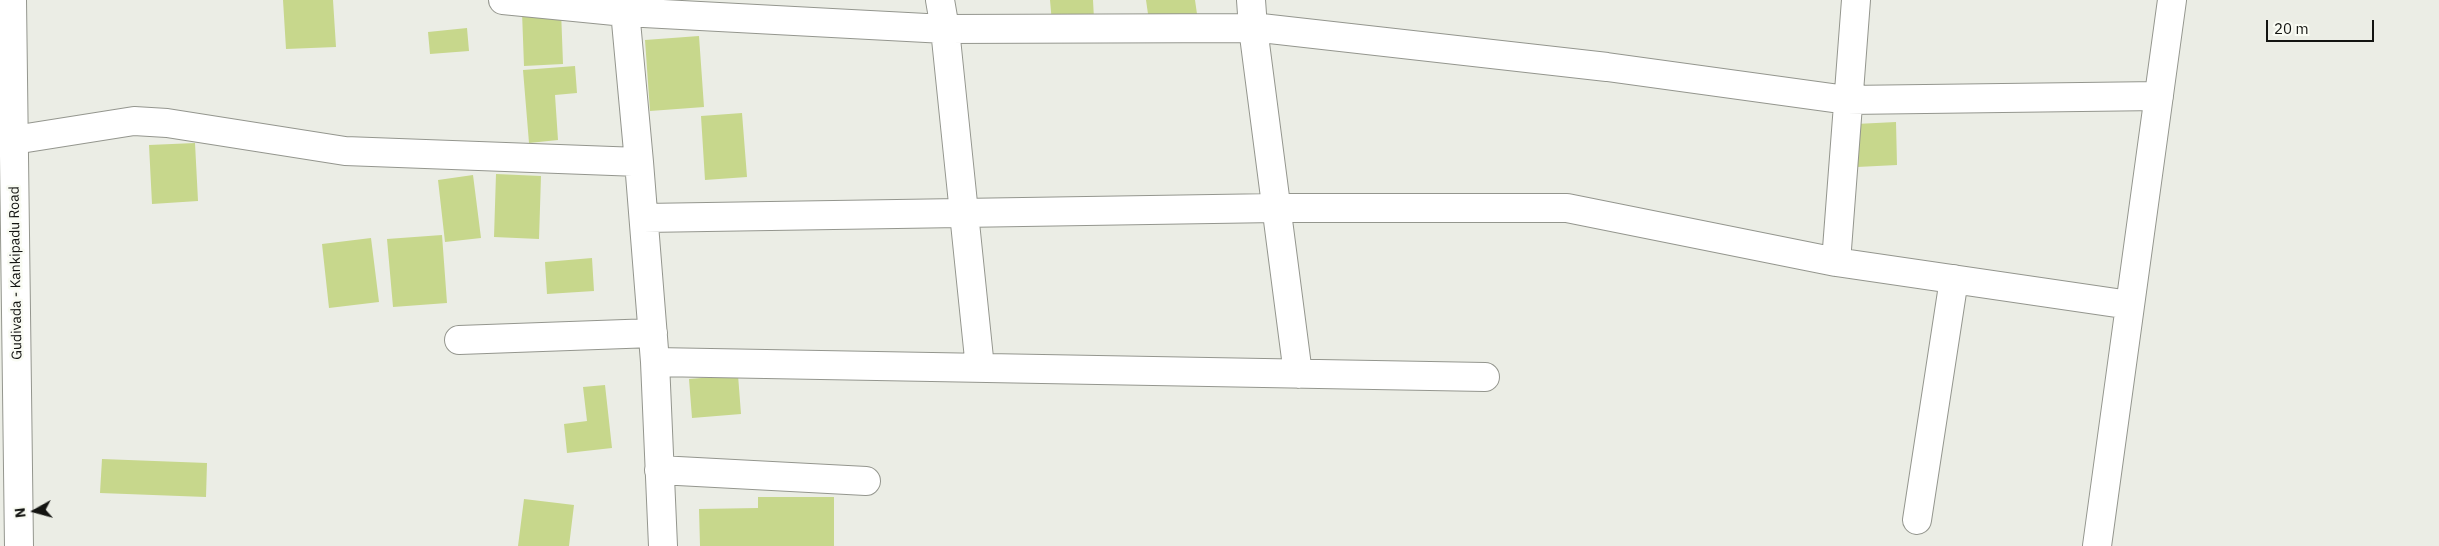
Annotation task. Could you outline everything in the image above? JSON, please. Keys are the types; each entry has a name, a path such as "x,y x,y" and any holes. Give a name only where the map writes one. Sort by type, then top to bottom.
{"street":[{"name":"Gudivada - Kankipadu Road","path":"12,0 19,546"},
{"path":"503,0 625,6 945,29 1253,28 1607,67 1847,100 2159,96"},
{"path":"940,0 945,29 980,368"},
{"path":"1251,0 1253,28 1298,374"},
{"path":"1836,262 1856,0"},
{"path":"2097,546 2172,0"},
{"path":"625,6 656,362 658,470 663,546"},
{"path":"14,140 134,121 168,123 344,151 639,162"},
{"path":"644,218 1276,208 1567,208 1836,262 2130,304"},
{"path":"1917,520 1954,279"},
{"path":"459,340 653,334"},
{"path":"656,362 1485,377"},
{"path":"658,470 866,481"}],"building":[{"path":"283,0 333,0 336,47 286,49"},
{"path":"1050,0 1093,0 1094,19 1052,23"},
{"path":"1146,0 1195,0 1197,14 1149,21"},
{"path":"561,10 563,64 524,66 522,12"},
{"path":"467,28 469,51 430,54 428,32"},
{"path":"699,36 704,107 650,111 645,40"},
{"path":"575,66 577,93 555,95 558,140 529,143 523,70"},
{"path":"742,113 747,177 705,180 701,116"},
{"path":"1896,122 1897,165 1857,167 1856,124"},
{"path":"195,143 198,201 152,204 149,145"},
{"path":"496,174 541,176 539,239 494,237"},
{"path":"473,175 481,238 445,242 438,180"},
{"path":"442,235 447,303 393,307 387,239"},
{"path":"371,238 379,302 329,308 322,244"},
{"path":"592,258 594,291 547,294 545,262"},
{"path":"738,375 741,414 692,418 689,379"},
{"path":"605,385 612,448 567,453 564,424 587,421 583,387"},
{"path":"102,459 207,463 206,497 100,493"},
{"path":"758,497 834,497 834,546 700,546 699,509 758,508"},
{"path":"524,499 574,505 569,546 518,546"}]}
